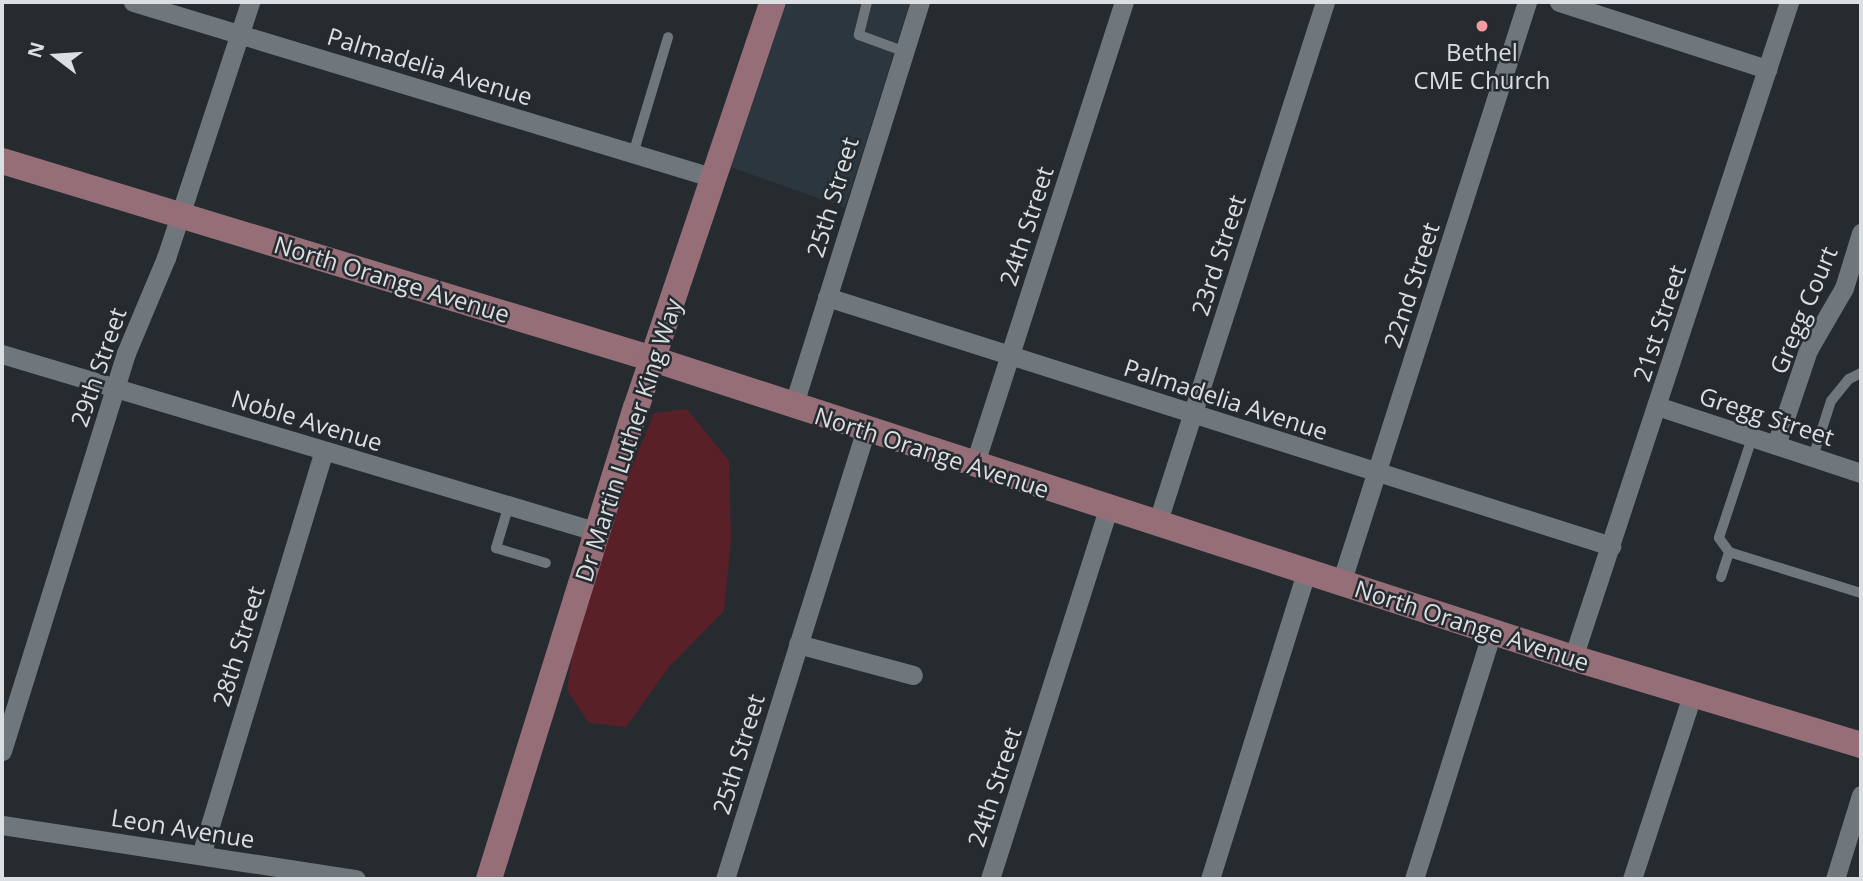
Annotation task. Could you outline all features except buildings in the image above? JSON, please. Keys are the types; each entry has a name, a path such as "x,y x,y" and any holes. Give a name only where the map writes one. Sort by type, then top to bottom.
{"street":[{"name":"Palmadelia Avenue","path":"133,2 714,178"},
{"name":"29th Street","path":"2,751 115,387 181,215 250,2"},
{"name":"Dr Martin Luther King Way","path":"489,879 653,359 773,2"},
{"name":"25th Street","path":"793,407 920,2"},
{"name":"24th Street","path":"974,466 1125,2"},
{"name":"23rd Street","path":"1157,524 1325,2"},
{"name":"22nd Street","path":"1341,583 1527,2"},
{"path":"1559,2 1767,69"},
{"name":"21st Street","path":"1573,658 1789,2"},
{"name":"North Orange Avenue","path":"2,161 653,359 865,431 1306,573 1573,658 1693,692 1861,745"},
{"name":"Gregg Court","path":"1776,446 1808,350 1853,291 1861,233"},
{"name":"Palmadelia Avenue","path":"827,297 1611,546"},
{"name":"Noble Avenue","path":"2,354 508,508 598,532"},
{"name":"Gregg Street","path":"1657,407 1861,473"},
{"name":"25th Street","path":"725,879 865,431"},
{"name":"28th Street","path":"201,855 324,451"},
{"name":"24th Street","path":"990,879 1108,509"},
{"path":"1210,879 1306,573"},
{"path":"1415,879 1492,631"},
{"path":"798,644 914,675"},
{"path":"1632,879 1693,692"},
{"path":"1835,879 1861,795"},
{"name":"Leon Avenue","path":"2,825 356,879"}],"lane":[{"path":"867,2 859,35 903,51"},
{"path":"634,154 668,37"},
{"path":"1813,457 1831,401 1849,379 1861,373"},
{"path":"1752,438 1719,538 1729,552 1861,593"},
{"path":"508,508 496,548 546,563"},
{"path":"1721,576 1729,552"}],"shaded area":[{"path":"783,2 910,2 845,208 728,166"},
{"path":"687,409 729,461 731,541 724,611 669,667 626,727 589,723 567,690 575,636 614,511 654,413"}],"place":[{"name":"Bethel CME Church","path":"1482,26"}]}
